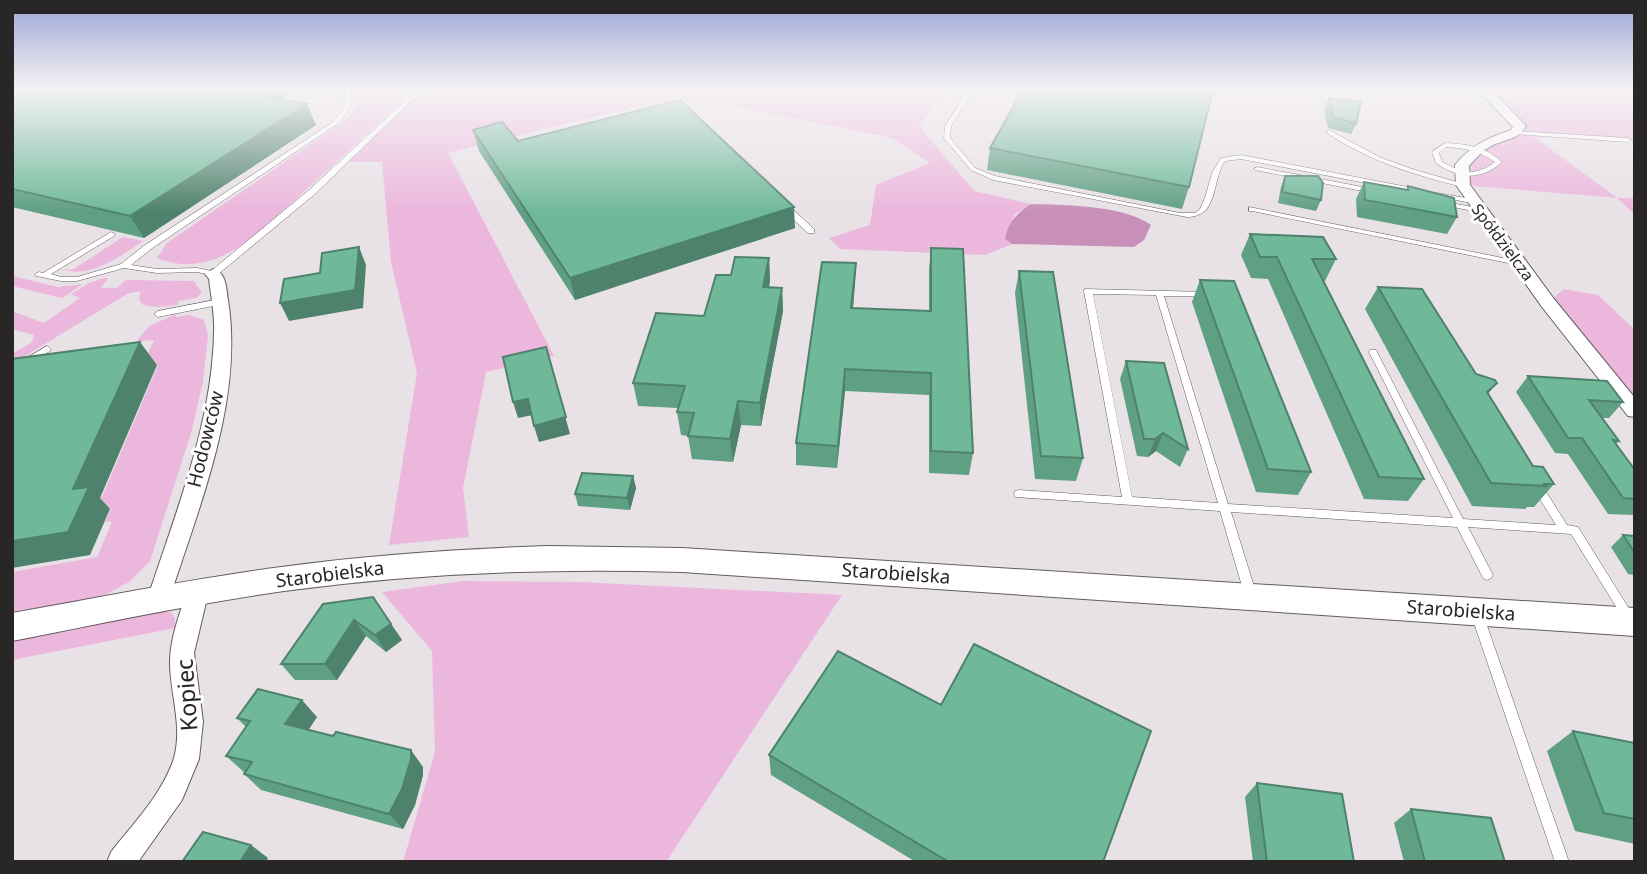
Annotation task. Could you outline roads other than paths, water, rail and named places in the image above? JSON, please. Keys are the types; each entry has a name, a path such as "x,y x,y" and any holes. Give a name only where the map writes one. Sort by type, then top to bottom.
{"street":[{"path":"1462,179 1462,165 1475,149 1482,144 1516,133"},
{"name":"Spółdzielcza","path":"1462,179 1475,206 1635,411"},
{"name":"Hodowców","path":"158,600 189,499 220,377 223,332 220,302 213,274"},
{"name":"Starobielska","path":"12,627 319,574 393,566 579,558 682,560 1633,622"},
{"name":"Kopiec","path":"121,862 172,791 184,766 192,723 182,660 188,623 197,594"}],"lane":[{"path":"111,234 42,274 61,279 76,279 124,266 148,247 323,131"},
{"path":"124,266 157,271 197,270 213,274 312,192 376,131"},
{"path":"948,131 947,138 973,169 993,178 1180,215 1198,214 1206,207 1216,167 1223,159 1241,157 1475,206"},
{"path":"1329,132 1350,147 1386,164 1462,179 1483,175 1499,162 1492,155 1475,149 1446,145 1436,152 1439,163 1462,179"},
{"path":"1516,133 1628,140"},
{"path":"1257,169 1426,200"},
{"path":"775,198 811,231"},
{"path":"1439,203 1475,206"},
{"path":"1252,209 1518,263"},
{"path":"1128,501 1088,291 1223,295"},
{"path":"1159,293 1251,596"},
{"path":"158,314 220,302"},
{"path":"12,371 47,349"},
{"path":"1373,352 1487,575"},
{"path":"1528,472 1564,529"},
{"path":"1019,494 1574,530 1633,622"},
{"path":"1476,611 1562,862"}]}
